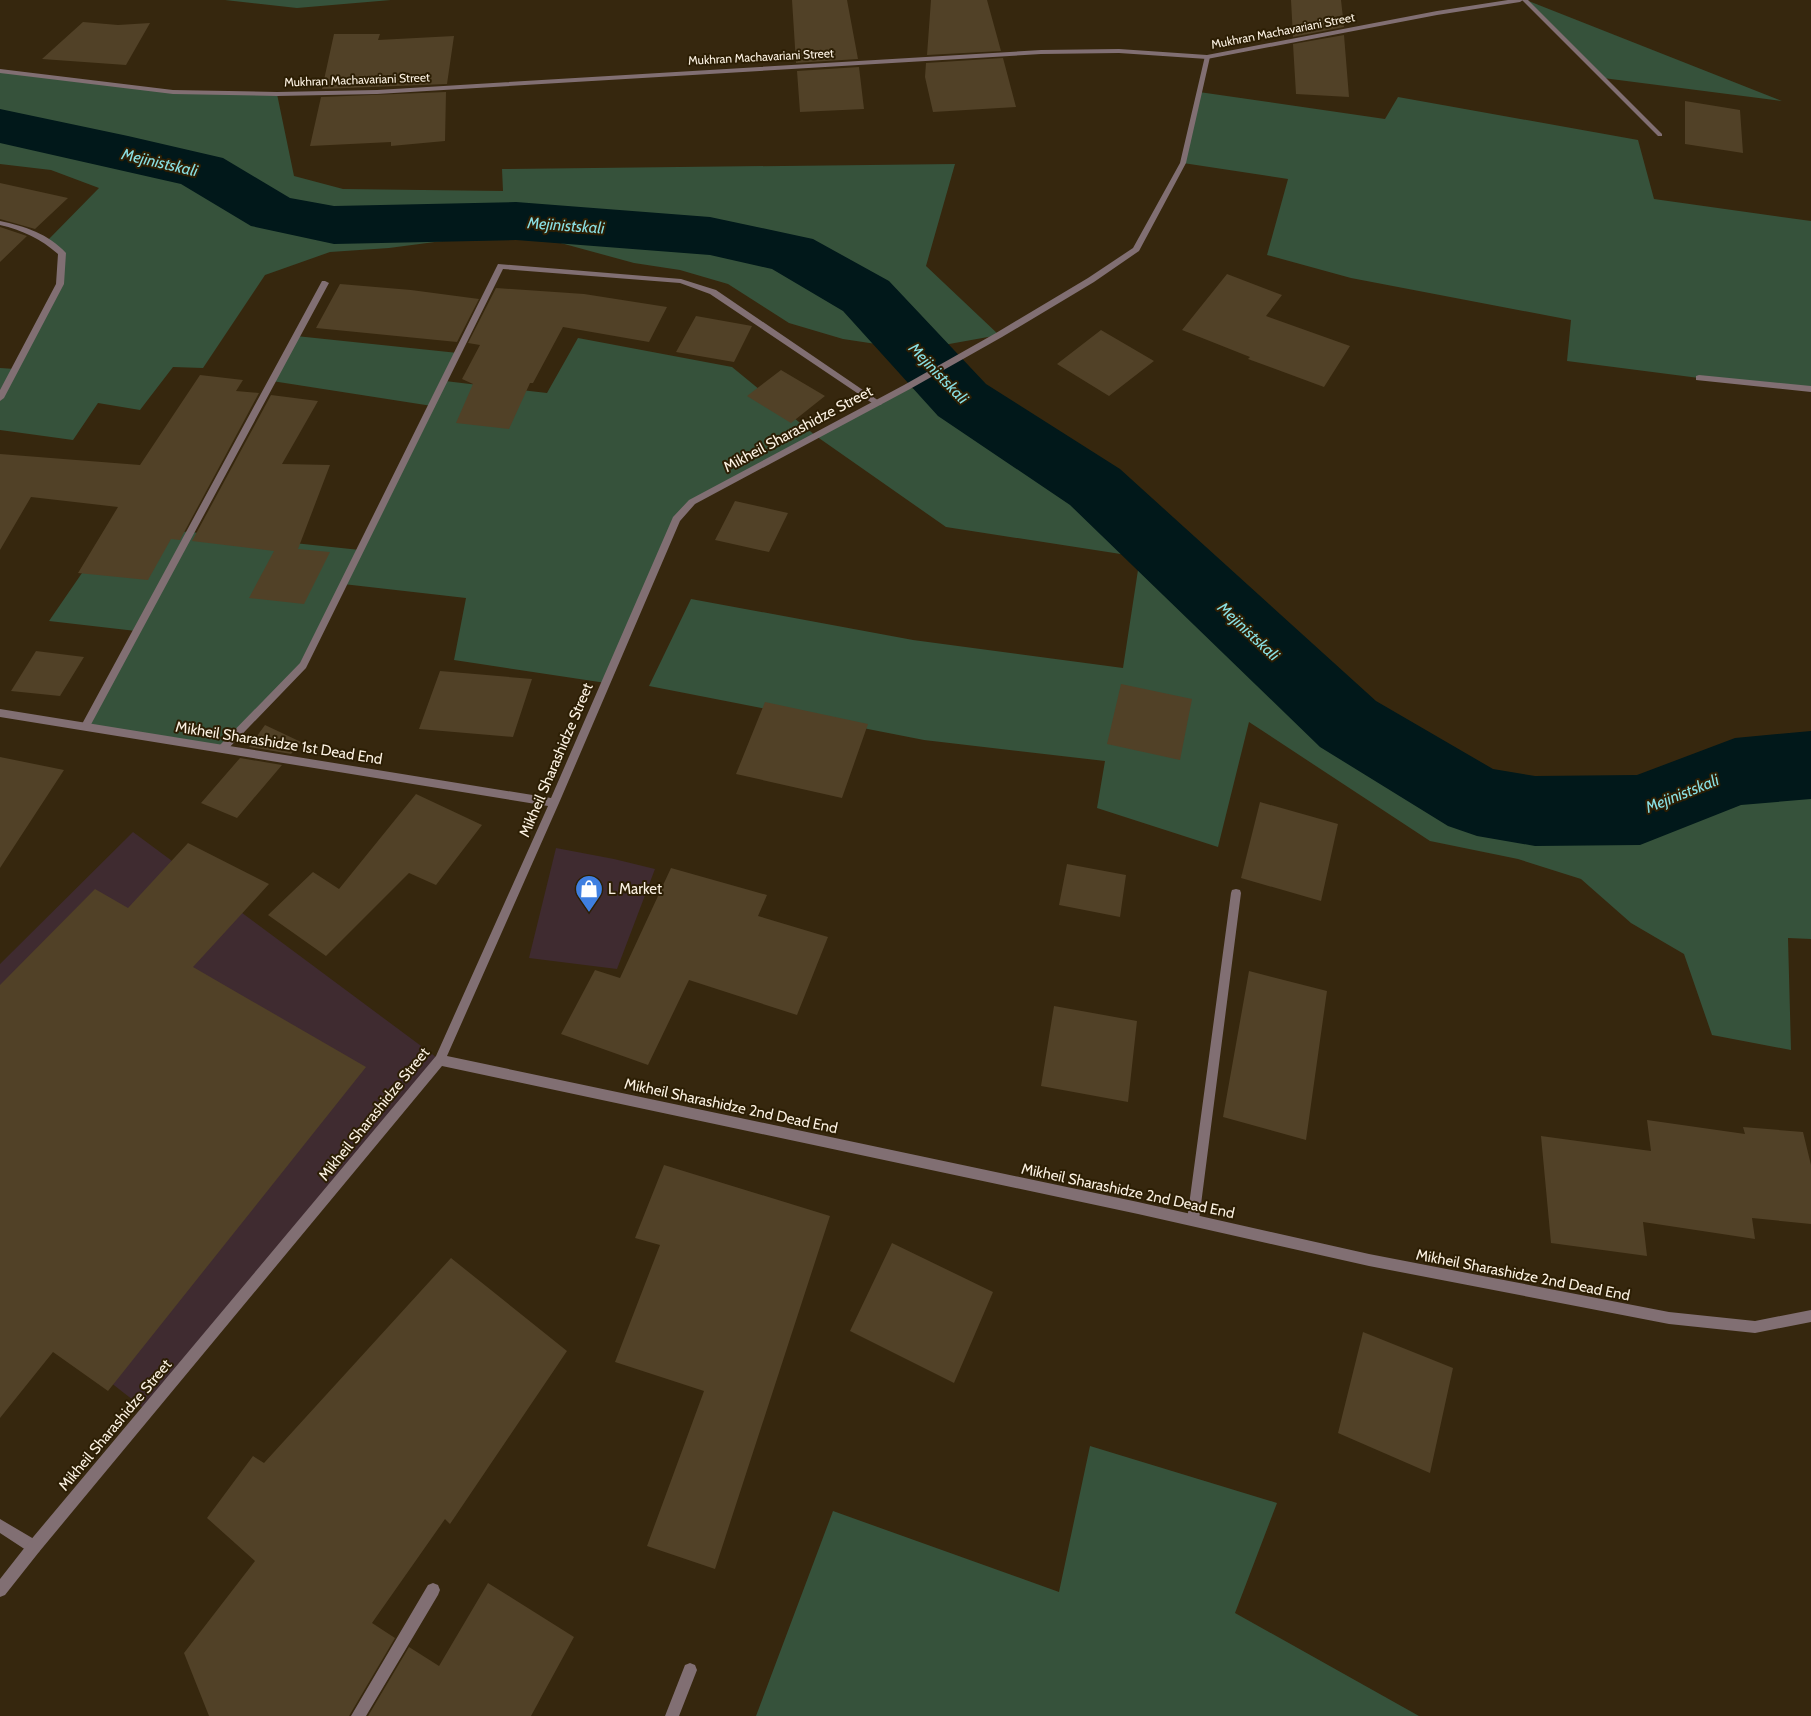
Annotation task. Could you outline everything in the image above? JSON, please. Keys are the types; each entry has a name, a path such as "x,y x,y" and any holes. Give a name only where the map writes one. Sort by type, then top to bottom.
{"street":[{"name":"Mukhran Machavariani Street","path":"0,71 172,92 277,94 377,92 1041,52 1119,51 1207,57 1437,13 1520,0"},
{"path":"1525,0 1660,135"},
{"name":"Mikheil Sharashidze Street","path":"0,1590 440,1060 554,803 676,518 692,502 999,336 1136,250 1183,163 1207,57"},
{"path":"0,222 48,240 62,253 60,284 0,398"},
{"path":"222,749 303,665 502,266 681,281 712,292 878,403"},
{"path":"85,727 325,283"},
{"path":"1699,378 1811,389"},
{"name":"Mikheil Sharashidze 1st Dead End","path":"0,713 554,803"},
{"path":"1194,1220 1236,893"},
{"name":"Mikheil Sharashidze 2nd Dead End","path":"440,1060 1194,1220 1369,1260 1669,1318 1755,1326 1811,1316"},
{"path":"0,1525 34,1547"},
{"path":"358,1716 433,1590"},
{"path":"672,1716 690,1670"}],"shaded area":[{"path":"133,832 440,1060 147,1411 0,1296 0,964"},
{"name":"L Market","path":"556,848 655,869 617,969 529,958"}],"green space":[{"path":"225,0 391,0 297,8"},
{"path":"1526,0 1782,101 1603,78"},
{"path":"0,71 173,92 277,94 294,176 343,189 503,191 502,169 955,164 926,266 999,335 916,350 843,339 789,323 728,284 680,270 634,263 546,239 488,235 389,248 330,252 265,275 203,368 173,367 140,410 98,403 73,440 0,430 0,368 15,369 60,284 62,253 48,240 99,188 51,170 0,164"},
{"path":"1199,92 1385,119 1398,97 1638,140 1654,199 1811,221 1811,389 1699,378 1567,361 1571,320 1351,278 1267,255 1288,179 1183,163"},
{"path":"296,336 458,353 445,381 547,393 578,338 732,367 816,436 692,502 676,518 606,683 454,660 466,598 343,584 303,665 222,749 85,727 136,631 49,621 113,528 190,532 360,550 432,406 272,381"},
{"path":"907,387 962,400 1095,487 1348,724 1477,801 1535,811 1640,810 1735,772 1811,765 1811,939 1788,938 1791,1050 1712,1035 1684,954 1631,923 1581,879 1518,859 1430,841 1249,722 1218,847 1097,808 1105,761 924,740 649,686 691,599 913,640 1123,668 1140,557 946,527 816,436"},
{"path":"1090,1446 1277,1503 1235,1613 1419,1716 756,1716 833,1511 1059,1592"}],"building":[{"path":"792,0 847,0 858,59 796,63"},
{"path":"931,0 987,0 1001,51 927,55"},
{"path":"1291,0 1341,0 1344,27 1293,37"},
{"path":"83,22 118,25 150,23 126,65 42,59"},
{"path":"334,34 380,34 378,40 454,36 447,84 322,89"},
{"path":"1344,35 1349,97 1296,94 1293,44"},
{"path":"1003,58 1016,107 933,112 925,77 926,63"},
{"path":"859,67 864,109 800,112 797,71"},
{"path":"446,92 445,141 391,146 391,142 310,146 321,97"},
{"path":"1685,101 1740,110 1743,153 1685,144"},
{"path":"0,183 68,198 35,229 0,219"},
{"path":"0,227 27,236 0,262"},
{"path":"1227,274 1282,295 1266,316 1350,346 1324,387 1248,359 1250,357 1182,330"},
{"path":"340,284 411,290 479,299 457,342 316,328"},
{"path":"496,288 584,294 667,307 649,342 563,327 533,383 530,383 509,429 456,423 473,384 462,379 480,345 468,343"},
{"path":"696,316 752,326 734,362 676,352"},
{"path":"1101,330 1154,361 1109,396 1057,364"},
{"path":"781,370 825,396 791,423 747,396"},
{"path":"200,375 243,380 236,391 259,393 180,540 171,539 148,580 78,573 118,507 31,497 0,550 0,454 140,465"},
{"path":"271,395 318,401 282,464 330,465 298,549 330,552 304,604 249,598 274,551 192,541"},
{"path":"735,501 788,513 769,552 715,540"},
{"path":"36,651 84,657 60,696 11,691"},
{"path":"440,671 532,679 513,737 419,729"},
{"path":"1121,684 1192,699 1180,760 1107,744"},
{"path":"765,702 868,724 842,798 736,774"},
{"path":"265,725 301,742 291,754 249,747"},
{"path":"0,757 64,770 0,868"},
{"path":"240,758 282,765 237,818 201,803"},
{"path":"416,794 482,825 436,885 409,873 326,956 268,915 313,872 339,889"},
{"path":"1260,802 1338,824 1321,901 1241,878"},
{"path":"188,843 269,884 193,967 366,1067 108,1391 53,1352 0,1418 0,985 95,889 128,908"},
{"path":"1067,864 1126,875 1120,917 1059,905"},
{"path":"671,868 767,895 758,916 828,937 797,1015 689,980 648,1065 561,1034 595,970 620,978"},
{"path":"1249,971 1327,991 1306,1140 1223,1117"},
{"path":"1054,1006 1137,1021 1128,1102 1041,1086"},
{"path":"1647,1120 1745,1134 1743,1127 1803,1132 1811,1165 1811,1224 1752,1218 1755,1239 1643,1222 1647,1256 1551,1243 1541,1136 1651,1151"},
{"path":"664,1165 830,1216 715,1569 647,1546 704,1391 615,1362 660,1245 635,1238"},
{"path":"892,1243 993,1292 954,1383 850,1331"},
{"path":"451,1258 567,1351 450,1524 445,1519 372,1623 395,1638 349,1716 209,1716 184,1653 255,1561 207,1518 253,1456 264,1463"},
{"path":"1363,1332 1453,1368 1430,1473 1338,1433"},
{"path":"488,1583 574,1637 531,1716 368,1716 409,1647 439,1666"}],"waterway":[{"name":"Mejinistskali","path":"0,126 202,171 272,213 334,225 516,221 710,236 791,253 866,296 962,400 1095,487 1348,724 1477,801 1535,811 1640,810 1735,772 1811,765"}],"place":[{"name":"L Market","path":"589,913"}]}
